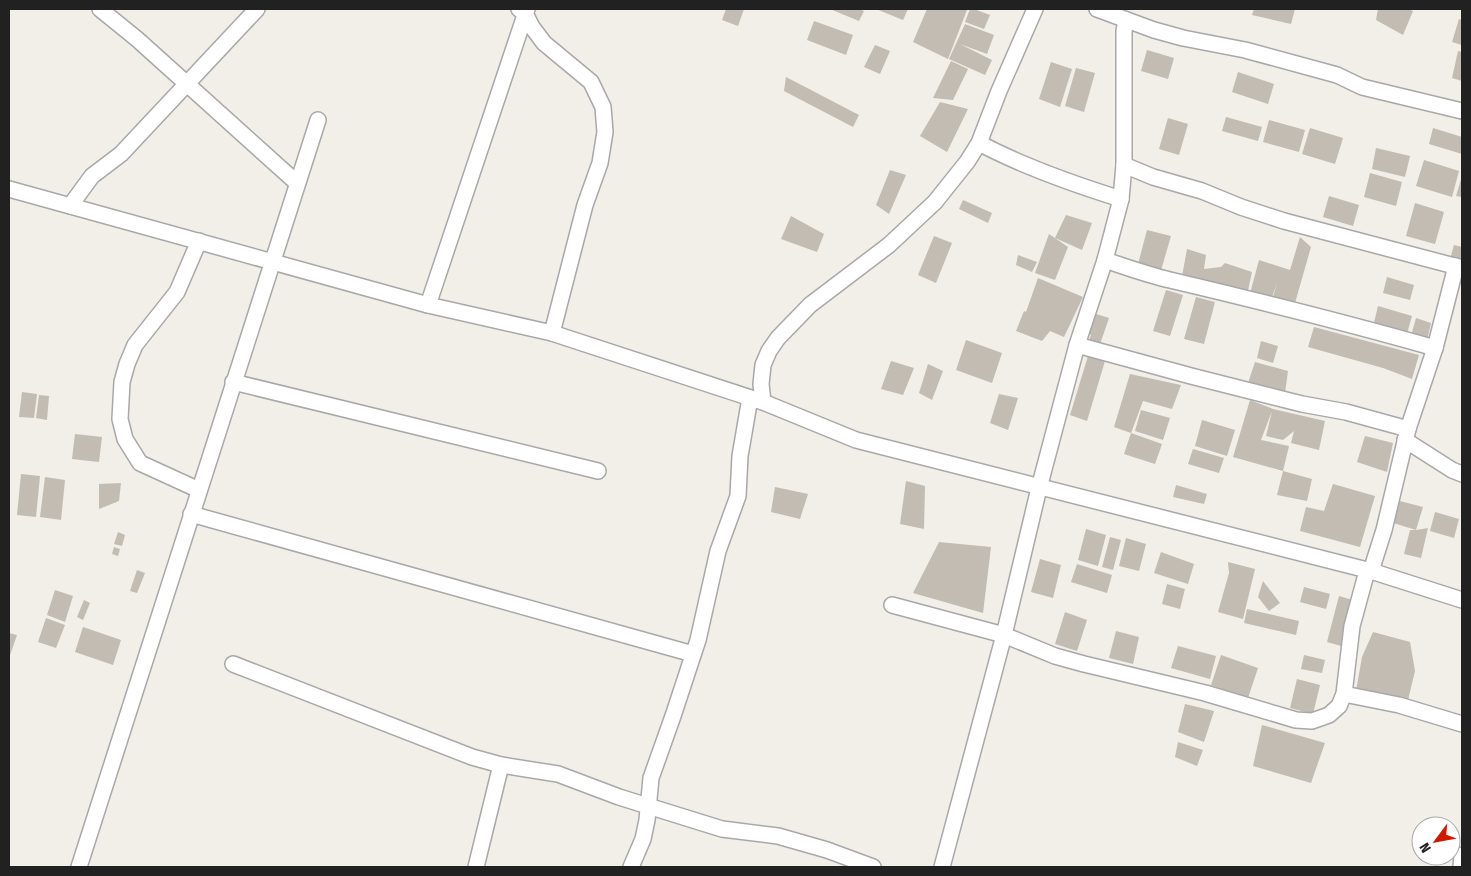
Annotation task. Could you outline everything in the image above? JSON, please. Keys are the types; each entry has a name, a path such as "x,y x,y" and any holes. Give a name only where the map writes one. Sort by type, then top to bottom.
{"street":[{"path":"100,9 137,39 297,183"},
{"path":"70,206 92,176 121,154 257,9"},
{"path":"631,867 643,838 647,820 651,778 693,654 718,551 738,496 740,456 757,400 763,365 769,351 778,338 810,305 889,245 935,202 967,162 979,143 1002,84 1035,9"},
{"path":"428,305 524,10"},
{"path":"524,10 532,27 544,42 591,82 603,108 605,132 600,163 585,205 552,332"},
{"path":"1107,10 1126,20 1183,38 1245,50 1337,75 1362,87 1462,111"},
{"path":"942,867 1004,635 1039,488 1077,344 1105,260 1121,199 1124,165 1124,31 1126,20"},
{"path":"79,867 318,120"},
{"path":"979,143 1003,156 1080,186 1121,199"},
{"path":"892,605 1004,635 1055,656 1205,693 1296,720 1312,721 1329,716 1339,706 1344,694 1352,626 1384,530 1407,434 1459,267 1284,221 1241,207 1202,191 1153,177 1124,165"},
{"path":"9,189 428,305 552,332 757,400 856,440 1369,571 1462,600"},
{"path":"199,241 177,292 135,345 122,382 120,412 125,439 140,463 199,490"},
{"path":"1105,260 1171,280 1297,312 1320,316 1435,348"},
{"path":"1077,344 1191,376 1302,404 1346,412 1407,434 1452,470 1462,474"},
{"path":"233,382 598,471"},
{"path":"191,514 693,654"},
{"path":"234,664 472,757 501,765 558,774 619,797 722,829 778,836 827,850 873,867"},
{"path":"1344,694 1399,705 1462,724"},
{"path":"476,867 501,765"},
{"path":"1461,867 1462,855"}],"building":[{"path":"726,9 744,9 738,26 722,20"},
{"path":"830,9 859,9 864,11 859,21"},
{"path":"876,9 908,9 903,20"},
{"path":"927,9 967,10 948,59 913,42"},
{"path":"970,9 990,15 984,29 965,22"},
{"path":"1254,9 1295,9 1291,24 1252,15"},
{"path":"1378,9 1408,9 1413,11 1403,35 1376,20"},
{"path":"1459,19 1462,20 1462,45 1452,42"},
{"path":"814,21 853,35 846,55 807,40"},
{"path":"965,24 994,35 987,54 960,44 992,60 985,75 949,59"},
{"path":"875,45 890,51 880,74 864,67"},
{"path":"1147,50 1174,58 1168,79 1141,71"},
{"path":"1458,51 1462,52 1462,81 1452,78"},
{"path":"951,61 968,69 953,100 933,98"},
{"path":"1051,62 1072,69 1060,107 1039,99"},
{"path":"1076,68 1095,73 1084,112 1065,106"},
{"path":"1238,72 1274,84 1268,104 1232,92"},
{"path":"786,77 859,115 853,127 784,91"},
{"path":"940,102 968,109 947,152 920,136"},
{"path":"1226,117 1262,127 1258,141 1222,131"},
{"path":"1168,118 1188,124 1179,155 1159,149"},
{"path":"1269,120 1305,130 1299,152 1263,142"},
{"path":"1310,128 1343,138 1335,164 1302,154"},
{"path":"1433,128 1462,137 1462,154 1429,144"},
{"path":"1376,148 1410,156 1405,177 1372,169"},
{"path":"1424,160 1459,171 1452,197 1416,186"},
{"path":"890,170 906,175 889,214 876,205"},
{"path":"1370,173 1402,182 1396,206 1364,197"},
{"path":"1462,176 1462,197 1456,196"},
{"path":"1329,196 1359,205 1353,226 1323,217"},
{"path":"963,200 992,213 988,223 959,209"},
{"path":"1415,203 1444,212 1435,244 1406,236"},
{"path":"1066,215 1092,223 1082,250 1055,238"},
{"path":"791,216 824,234 817,252 781,239"},
{"path":"1147,230 1171,236 1160,274 1137,268"},
{"path":"1049,234 1068,247 1055,280 1035,273"},
{"path":"934,236 952,243 936,283 918,275"},
{"path":"1300,237 1311,247 1293,310 1271,304 1277,283 1270,303 1249,297 1259,260 1290,270"},
{"path":"1454,245 1462,247 1462,263 1450,259"},
{"path":"1187,249 1206,255 1204,269 1221,267 1225,263 1252,272 1247,295 1181,282"},
{"path":"1018,255 1037,262 1032,272 1016,265"},
{"path":"1387,277 1414,285 1410,300 1383,293"},
{"path":"1038,278 1083,297 1064,337 1050,331 1042,341 1016,331 1024,311 1026,312"},
{"path":"1166,290 1183,295 1170,336 1153,331"},
{"path":"1196,297 1215,302 1204,344 1184,339"},
{"path":"1378,306 1412,316 1406,337 1373,327"},
{"path":"1093,313 1109,318 1098,350 1087,346 1091,335 1087,331"},
{"path":"1416,318 1431,323 1427,341 1411,336"},
{"path":"1314,327 1419,355 1412,379 1383,368 1308,347"},
{"path":"966,340 1002,353 992,383 956,370"},
{"path":"1261,341 1278,346 1273,363 1257,358"},
{"path":"1088,356 1105,361 1087,421 1070,415"},
{"path":"891,361 914,368 903,395 881,389"},
{"path":"1255,362 1288,371 1285,393 1248,383"},
{"path":"928,364 943,371 932,400 919,393"},
{"path":"1130,374 1181,385 1172,409 1143,401 1131,433 1114,427"},
{"path":"22,392 37,394 34,418 19,417"},
{"path":"999,394 1018,398 1008,430 990,423"},
{"path":"39,395 49,396 47,420 36,418"},
{"path":"1250,400 1273,409 1325,421 1319,450 1291,443 1294,431 1283,440 1266,436 1272,411 1261,440 1289,446 1283,471 1233,457"},
{"path":"1141,410 1170,418 1163,440 1135,431"},
{"path":"1202,420 1235,430 1227,456 1195,446"},
{"path":"1131,433 1162,444 1155,464 1124,454"},
{"path":"75,434 102,437 99,462 72,459"},
{"path":"1365,436 1393,443 1387,472 1357,462"},
{"path":"1193,449 1224,458 1219,473 1188,464"},
{"path":"1283,471 1312,479 1307,501 1277,495"},
{"path":"21,474 40,476 36,517 17,515"},
{"path":"45,477 65,480 61,520 40,517"},
{"path":"906,481 925,486 924,529 900,524"},
{"path":"121,483 119,501 99,509 99,484"},
{"path":"1333,484 1375,496 1360,547 1300,531 1306,507 1324,511"},
{"path":"1176,485 1207,494 1204,504 1173,497"},
{"path":"775,487 808,494 800,519 771,512"},
{"path":"1396,500 1423,507 1416,530 1390,522"},
{"path":"1435,512 1459,519 1454,538 1430,531"},
{"path":"1428,528 1421,558 1404,554 1410,530"},
{"path":"1086,529 1106,535 1098,566 1078,560"},
{"path":"118,532 125,535 122,546 114,544"},
{"path":"1110,537 1121,540 1113,570 1102,567"},
{"path":"1126,538 1146,544 1139,571 1119,566"},
{"path":"939,542 991,547 983,613 913,593"},
{"path":"114,547 120,549 118,556 112,554"},
{"path":"1161,552 1194,564 1188,584 1154,573"},
{"path":"1040,559 1061,565 1053,598 1031,592"},
{"path":"1228,562 1255,569 1243,619 1218,612 1229,573"},
{"path":"1077,564 1112,575 1107,593 1071,582"},
{"path":"137,570 145,573 137,593 130,591"},
{"path":"1263,581 1280,603 1269,611 1258,597"},
{"path":"1167,584 1185,589 1180,609 1162,604"},
{"path":"1304,587 1330,594 1326,609 1300,602"},
{"path":"55,590 73,596 65,622 47,615"},
{"path":"1339,596 1353,600 1341,646 1327,642"},
{"path":"84,600 90,603 83,620 77,617"},
{"path":"1247,609 1299,621 1296,635 1244,623"},
{"path":"1065,612 1087,620 1077,651 1055,644"},
{"path":"46,618 65,625 56,648 38,642"},
{"path":"83,627 121,640 113,665 75,652"},
{"path":"1116,631 1139,637 1133,664 1109,658"},
{"path":"1373,632 1410,642 1415,671 1408,700 1356,691 1362,657"},
{"path":"9,633 17,635 9,658"},
{"path":"1178,646 1216,656 1210,679 1171,668"},
{"path":"1221,655 1258,668 1248,698 1211,685"},
{"path":"1304,655 1325,660 1322,673 1301,669"},
{"path":"1297,679 1320,685 1313,714 1290,708"},
{"path":"1185,704 1214,711 1204,742 1178,732"},
{"path":"1262,725 1325,743 1311,783 1253,766"},
{"path":"1178,742 1203,750 1197,766 1175,757"}]}
